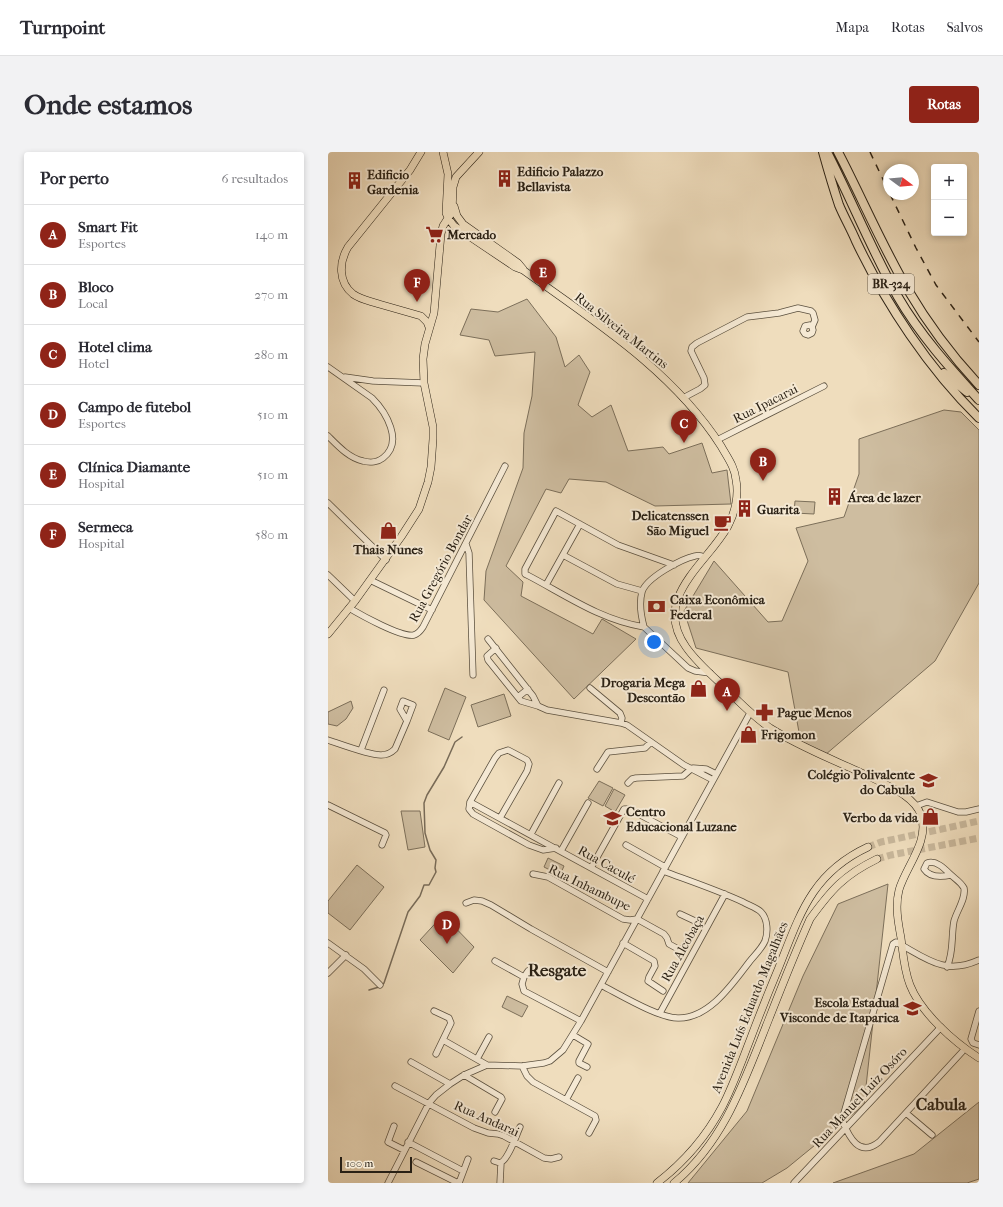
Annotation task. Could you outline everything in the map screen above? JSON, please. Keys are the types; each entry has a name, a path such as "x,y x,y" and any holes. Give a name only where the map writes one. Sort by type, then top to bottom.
{"highway":[{"path":"824,152 840,206 864,256 891,303 928,359 951,388 979,418"},
{"name":"BR-324","path":"827,152 878,259 899,298 915,323 938,353 979,401"},
{"name":"BR-324","path":"838,152 884,247 908,291 936,333 979,385"},
{"path":"928,359 960,387 979,401"}],"main road":[{"path":"410,170 416,152"},
{"path":"421,152 410,170 348,247 343,256 341,265 342,276 346,286 354,294 363,299 421,316 427,322 429,327"},
{"path":"443,152 448,174 445,210 448,218"},
{"path":"328,634 386,560 419,509 428,482 431,467 433,427 424,383 423,359 429,327 434,313 442,230 452,212 453,187 456,177 478,153"},
{"name":"Rua Silveira Martins","path":"453,204 457,216 463,224 518,263 523,270"},
{"name":"Rua Silveira Martins","path":"448,218 458,230 515,267 523,270 602,327 658,372 705,423 730,460 737,481 736,502 732,516 728,526 692,573 679,595 676,607 675,619 680,637 686,646 710,673 760,721 783,736 893,788 911,800 916,806"},
{"path":"441,243 442,237 447,232 458,230"},
{"path":"421,316 428,314 434,307"},
{"path":"916,806 922,821 921,838 919,846 902,881 897,902 898,920 907,974 915,995 928,1012 956,1041 978,1057"},
{"name":"Avenida Luís Eduardo Magalhães","path":"657,1183 678,1166 694,1148 721,1108 735,1078 794,928 808,900 832,870 844,860 868,846"},
{"name":"Avenida Luís Eduardo Magalhães","path":"674,1183 698,1159 722,1127 728,1116 748,1073 810,920 825,898 837,884 853,872 877,859"}],"street":[{"path":"683,398 700,390 705,385 704,378 691,350 697,342 747,317 779,313 798,308 808,309 813,313 815,320 812,327"},
{"path":"328,367 372,398 383,410 392,432 391,447 385,457 379,461 369,462 363,462 347,454 328,436"},
{"path":"342,377 373,381 424,383"},
{"name":"Rua Ipacarai","path":"717,440 824,386"},
{"name":"Rua Gregório Bondar","path":"349,608 401,633 414,635 420,631 505,466"},
{"path":"328,503 386,560"},
{"path":"674,565 627,549 556,511 525,569 525,574 603,616 644,627 688,668 695,671 710,673"},
{"path":"546,585 580,524"},
{"path":"466,544 470,553 473,676"},
{"path":"691,551 696,556"},
{"path":"563,555 617,584 642,591"},
{"path":"644,627 640,609 642,591 655,577 674,565 696,556 704,556"},
{"path":"328,575 355,601"},
{"path":"370,580 432,610"},
{"path":"488,639 528,690 538,706"},
{"path":"496,648 487,658 524,703 538,706 547,710 627,725 684,765 713,780"},
{"path":"590,688 620,713 622,718 620,723"},
{"path":"361,750 384,690"},
{"path":"518,697 528,690"},
{"path":"388,1183 429,1103 450,1084 464,1075 487,1065 522,1066 544,1063 563,1050 574,1035 750,713"},
{"path":"328,740 375,755 385,755 392,752 398,745 407,721"},
{"path":"597,769 608,752 645,748 651,742"},
{"path":"470,802 499,753 505,750 511,751 527,760 529,764 527,771 500,818"},
{"path":"628,783 632,779 636,778 683,776 691,768 706,769 716,774"},
{"path":"531,834 559,783"},
{"name":"Rua Caculé","path":"558,850 543,850 529,845 473,814 469,809 470,802 648,899"},
{"path":"916,806 927,802 958,812 979,810"},
{"path":"558,850 588,803"},
{"path":"328,805 385,833 386,835 382,845"},
{"path":"591,868 622,812 626,809 634,811 682,837"},
{"path":"601,985 640,1005 669,1017 679,1018 690,1016 708,1007 731,986 764,942 767,933 766,921 762,912 724,894 664,869 626,845"},
{"name":"Rua Inhambupe","path":"533,874 548,877 623,919 637,919"},
{"path":"947,967 950,960 954,921 965,891 962,884 950,875"},
{"name":"Rua Alcobaça","path":"660,1013 724,894"},
{"path":"466,903 474,900 482,901 491,905 608,972"},
{"path":"637,919 664,934 669,944 680,950 685,945 697,924 680,914"},
{"path":"962,1052 872,1148 861,1147 855,1142 842,1120 891,947 896,942 922,957 947,967 968,966 979,960"},
{"path":"328,943 364,969 380,984"},
{"path":"624,943 654,961 655,966 648,981 663,991"},
{"path":"328,974 346,955"},
{"path":"495,961 524,977"},
{"path":"528,971 522,984 524,991 581,1021"},
{"path":"434,1011 451,1020 451,1023 436,1054"},
{"path":"979,1011 971,1039 973,1043 979,1045"},
{"name":"Rua Manuel Luiz Osóro","path":"794,1183 941,1027"},
{"path":"574,1035 588,1044 579,1061 587,1067"},
{"path":"478,1059 489,1037"},
{"path":"443,1040 487,1065"},
{"path":"978,1057 979,1048"},
{"path":"411,1062 450,1084"},
{"path":"522,1066 533,1082 595,1116 596,1120 589,1133"},
{"path":"464,1075 501,1097 502,1099 496,1112"},
{"path":"566,1100 578,1078"},
{"name":"Rua Andarai","path":"395,1086 474,1128 488,1133 504,1136 544,1158 551,1159 559,1157"},
{"path":"906,1113 932,1135"},
{"path":"394,1126 388,1142 404,1150"},
{"path":"500,1183 501,1163 507,1157 520,1127"},
{"path":"408,1142 463,1171"},
{"path":"416,1162 459,1183 468,1159"},
{"path":"494,1161 501,1163"}],"shaded area":[{"path":"527,299 556,337 565,367 579,355 590,372 578,405 592,417 611,405 628,451 663,447 669,454 702,443 712,473 727,470 731,504 655,506 606,482 569,479 561,493 546,489 506,566 523,582 521,596 593,634 602,619 636,639 574,699 484,600 486,571 523,468 524,433 532,396 535,352 495,356 489,340 460,335 471,309 498,312"},
{"path":"944,410 961,412 979,430 979,583 935,661 825,755 801,743 788,672 696,648 684,611 714,561 768,622 782,621 808,561 796,528 844,517 859,474 859,439"},
{"path":"795,501 815,502 814,514 794,513"},
{"path":"445,688 466,697 449,740 428,731"},
{"path":"504,694 511,716 478,727 471,705"},
{"path":"351,701 353,708 346,719 337,726 328,724 328,712"},
{"path":"599,781 613,788 603,806 588,798"},
{"path":"614,789 625,795 615,812 605,806"},
{"path":"401,811 420,811 425,847 408,850"},
{"path":"548,858 564,866 560,875 544,867"},
{"path":"357,865 384,887 350,930 328,913 328,901"},
{"path":"888,884 864,1105 787,1168 762,1183 688,1183 747,1111 803,976 838,904"},
{"path":"443,915 474,947 453,973 420,940"},
{"path":"507,996 528,1006 522,1017 502,1007"},
{"path":"979,1102 979,1179 967,1183 833,1183 914,1154"}],"waterway":[{"path":"382,985 384,983 408,912 420,896 424,885 429,885 436,872 436,860 430,850 425,833 424,803 427,795 444,767 455,742 462,737"},
{"path":"369,990 379,987"}],"tunnel":[{"path":"868,847 881,842 979,821"},
{"path":"877,859 979,838"}],"railway":[{"path":"870,152 883,179"},
{"path":"893,200 936,285 979,342"}],"place":[{"name":"Edificio Palazzo Bellavista","path":"504,178"},
{"name":"Edificio Gardenia","path":"354,181"},
{"name":"Mercado","path":"434,234"},
{"name":"Clínica Diamante","path":"543,292"},
{"name":"Sermeca","path":"417,302"},
{"name":"Hotel clima","path":"684,443"},
{"name":"Bloco","path":"763,481"},
{"name":"Área de lazer","path":"835,497"},
{"name":"Guarita","path":"744,509"},
{"name":"Delicatenssen São Miguel","path":"722,522"},
{"name":"Thais Nunes","path":"388,530"},
{"name":"Caixa Econômica Federal","path":"657,606"},
{"name":"Drogaria Mega Descontão","path":"698,689"},
{"name":"Smart Fit","path":"727,711"},
{"name":"Pague Menos","path":"764,712"},
{"name":"Frigomon","path":"748,734"},
{"name":"Colégio Polivalente do Cabula","path":"928,781"},
{"name":"Verbo da vida","path":"931,817"},
{"name":"Centro Educacional Luzane","path":"613,818"},
{"name":"Campo de futebol","path":"447,944"},
{"name":"Escola Estadual Visconde de Itaparica","path":"912,1009"}],"district":[{"name":"Resgate","path":"557,970"},
{"name":"Cabula","path":"941,1104"}]}
